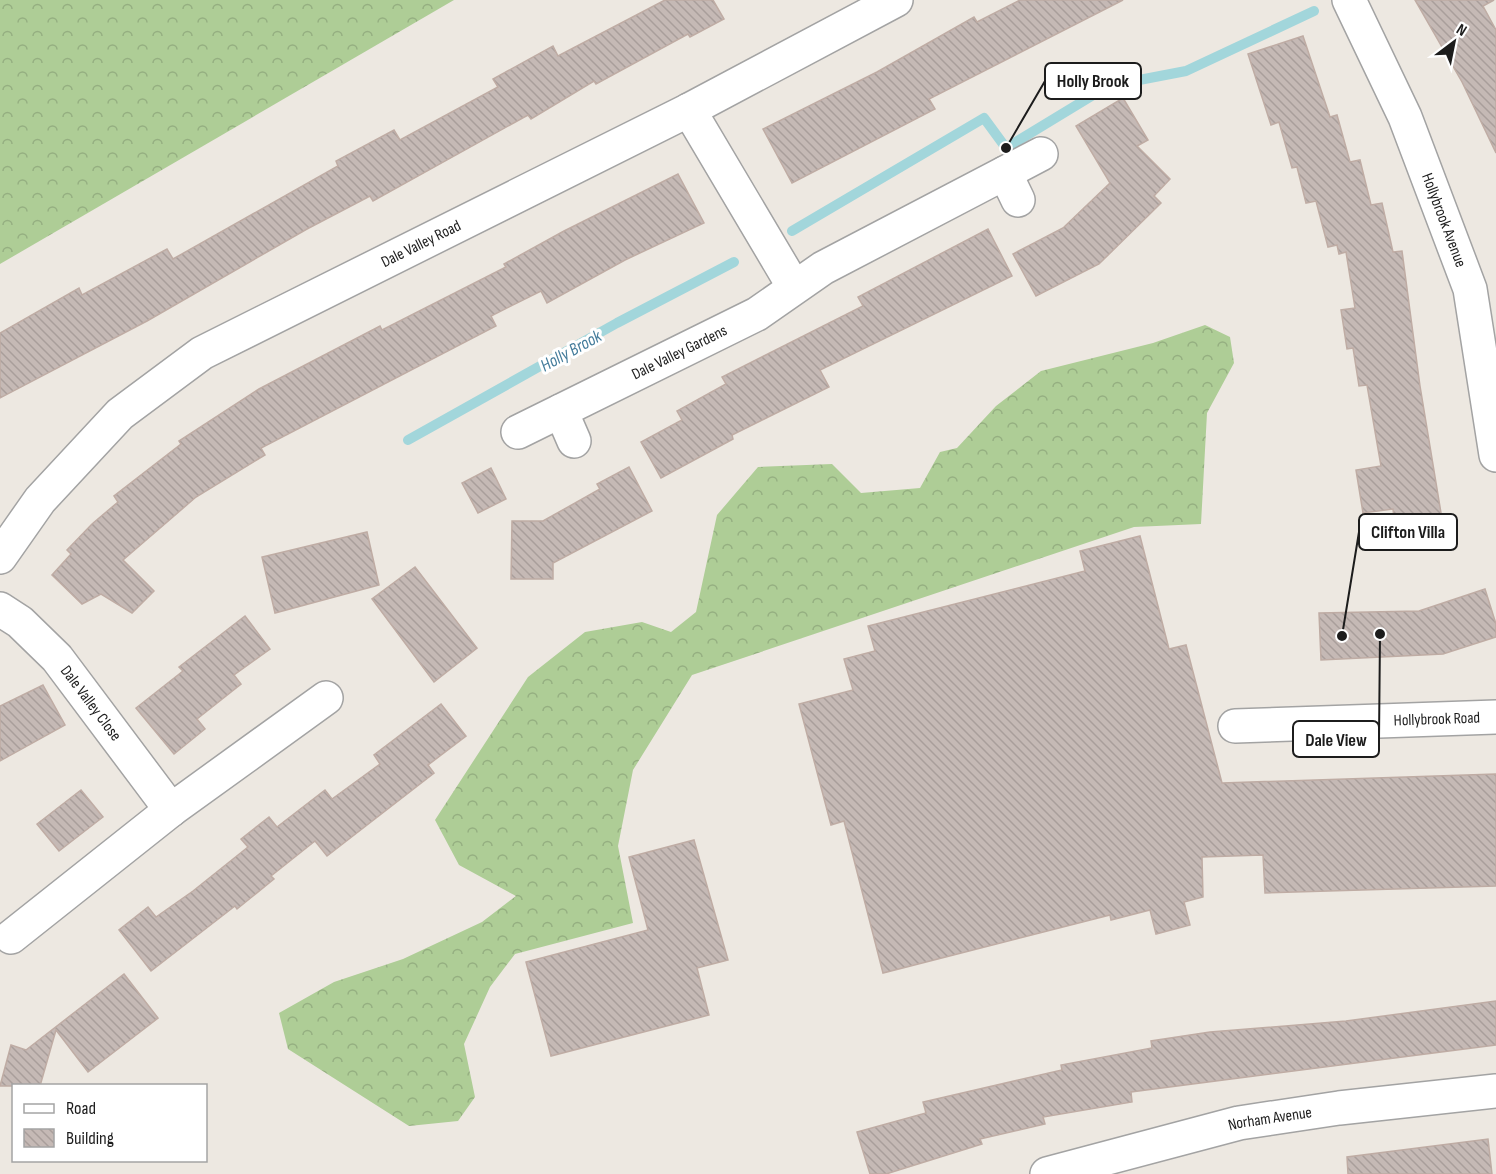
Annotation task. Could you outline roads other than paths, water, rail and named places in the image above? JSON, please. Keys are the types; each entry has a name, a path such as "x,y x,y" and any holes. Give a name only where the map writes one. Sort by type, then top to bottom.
{"street":[{"name":"Dale Valley Road","path":"0,557 40,500 120,414 202,353 689,110 896,0"},
{"name":"Hollybrook Avenue","path":"1349,0 1405,117 1470,290 1496,455"},
{"path":"689,110 794,287"},
{"name":"Dale Valley Gardens","path":"518,432 757,314 823,268 1012,186 1041,154"},
{"path":"561,411 574,441"},
{"name":"Dale Valley Close","path":"0,609 20,622 57,658 171,810"},
{"path":"11,937 171,810 326,698"},
{"name":"Hollybrook Road","path":"1235,726 1496,717"},
{"name":"Norham Avenue","path":"1047,1174 1140,1161 1239,1123 1339,1107 1496,1091"}],"waterway":[{"name":"Holly Brook","path":"792,231 984,118 1006,148 1108,86 1186,71 1314,11"},
{"name":"Holly Brook","path":"408,440 617,323 734,262"}],"place":[{"name":"Holly Brook","path":"1006,148"},
{"name":"Dale View","path":"1380,634"},
{"name":"Clifton Villa","path":"1342,636"}]}
